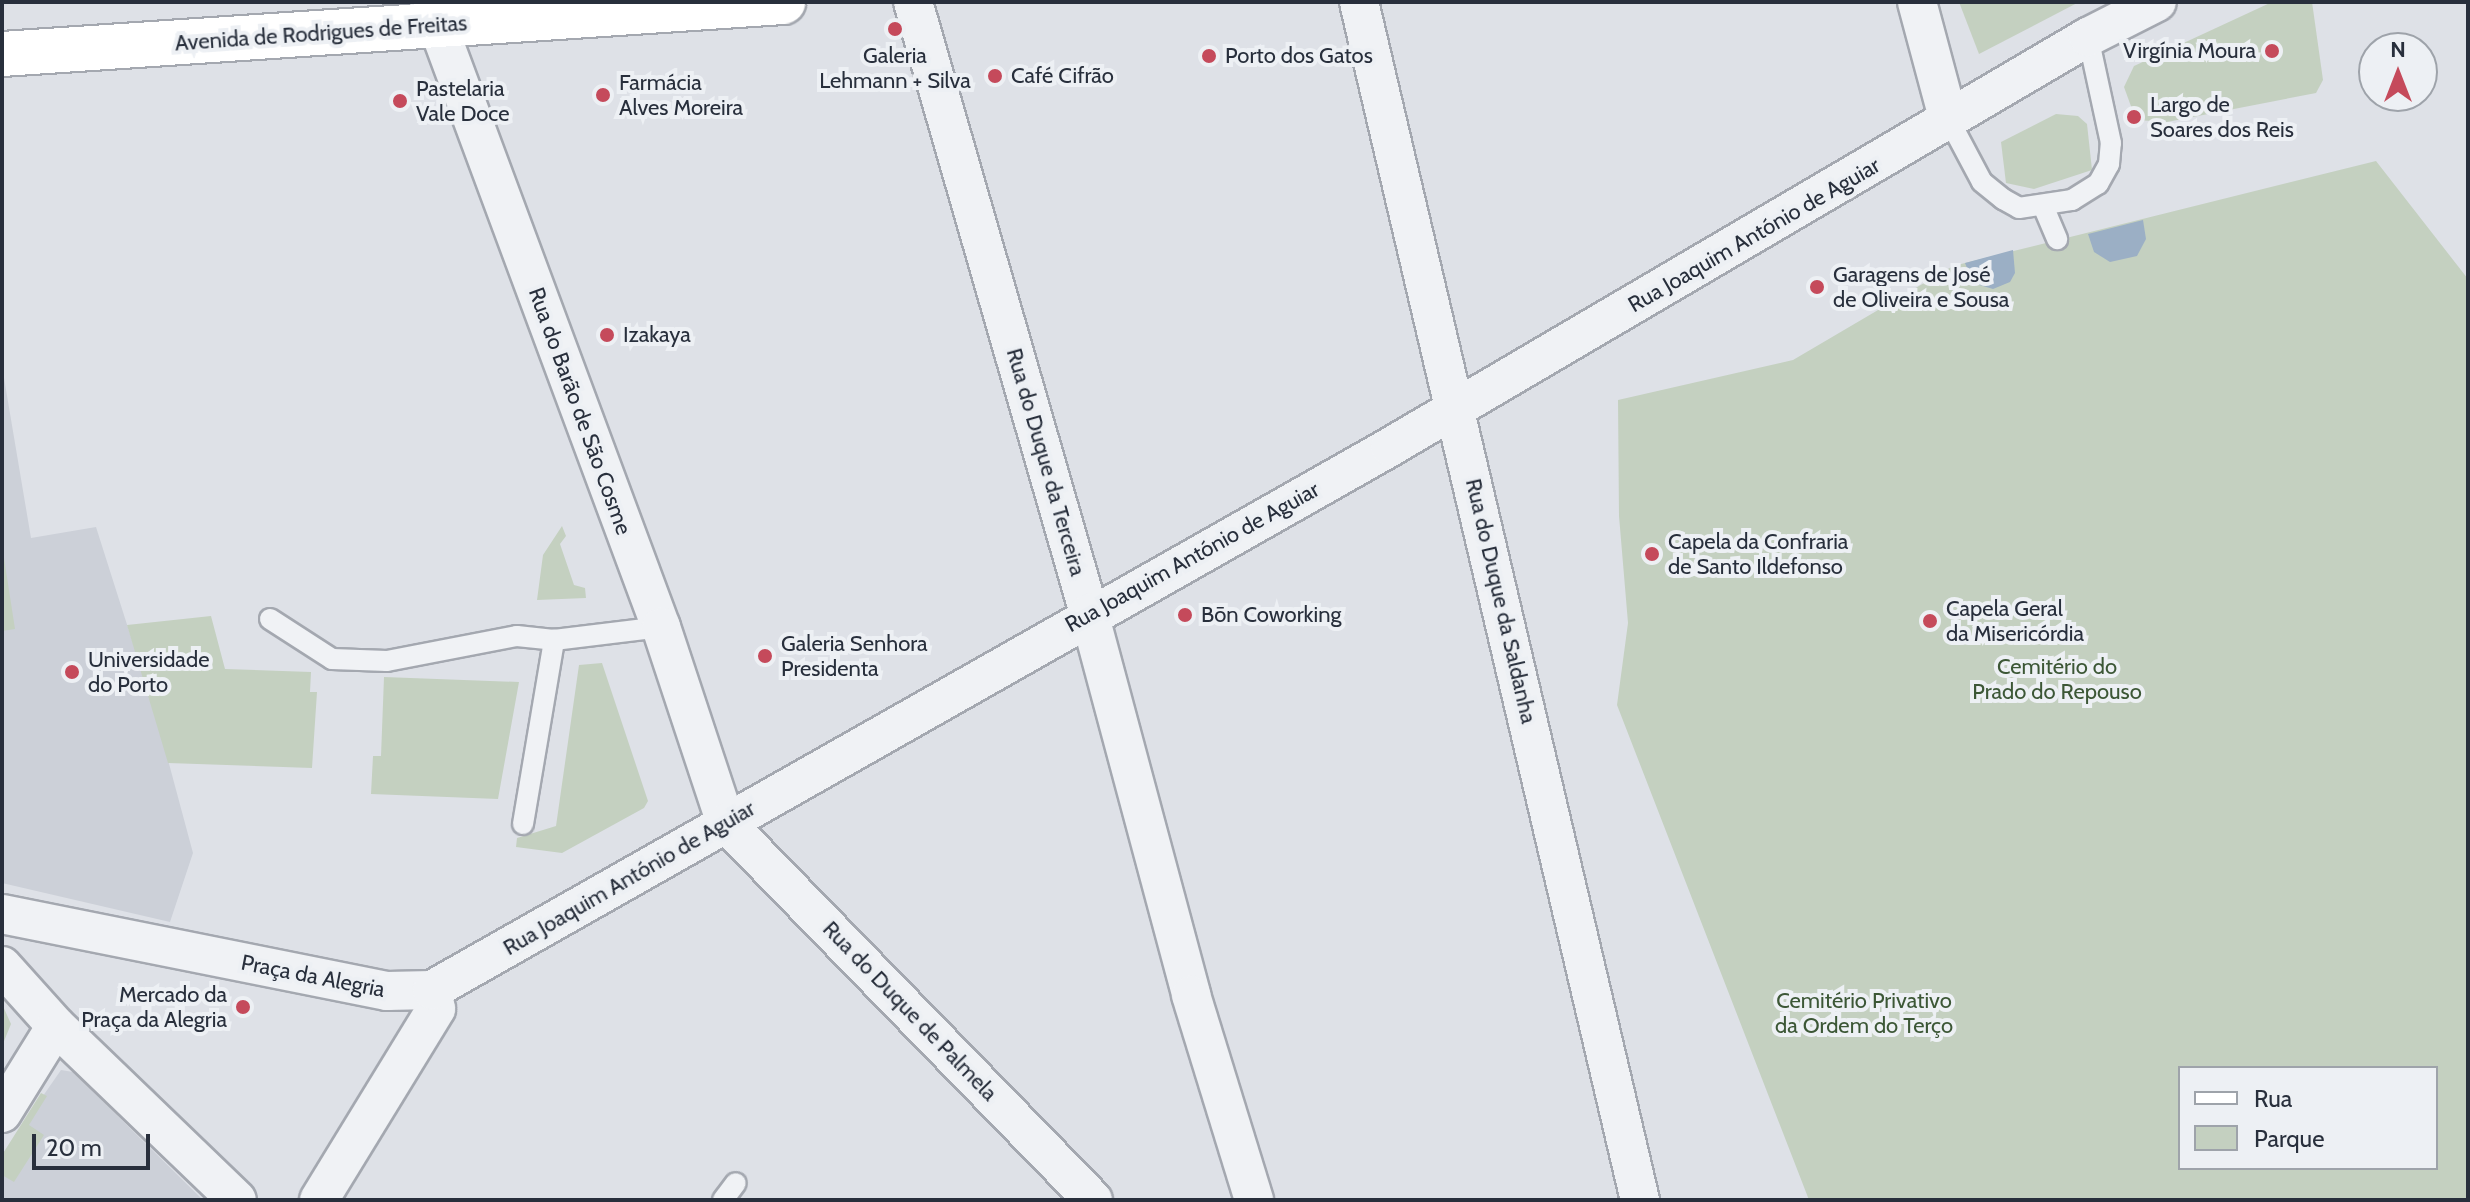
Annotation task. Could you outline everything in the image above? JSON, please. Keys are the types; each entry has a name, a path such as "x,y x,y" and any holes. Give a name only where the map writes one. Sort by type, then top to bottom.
{"main road":[{"name":"Avenida de Rodrigues de Freitas","path":"2,54 432,14 783,2"}],"street":[{"name":"Rua do Duque da Terceira","path":"913,2 1089,613 1191,995 1254,1200"},
{"name":"Rua do Duque da Saldanha","path":"1359,2 1640,1200"},
{"path":"1917,2 1948,118 2088,37 2157,2"},
{"name":"Rua do Barão de São Cosme","path":"432,14 661,627 726,823"},
{"name":"Rua Joaquim António de Aguiar","path":"432,990 1089,613 1456,408 1914,143 1948,118"},
{"name":"Rua do Duque de Palmela","path":"726,823 1093,1200"},
{"name":"Praça da Alegria","path":"2,914 387,991 432,990"},
{"path":"2,966 56,1026 237,1200"},
{"path":"319,1200 436,1009 432,990"},
{"path":"2,1113 56,1026"}],"lane":[{"path":"1948,118 1982,182 2019,208 2044,208 2098,184 2109,164 2111,143 2088,37"},
{"path":"2044,208 2057,239"},
{"path":"270,619 332,659 387,661 517,636 554,640 661,627"},
{"path":"523,824 554,640"},
{"path":"723,1200 736,1183"}],"shaded area":[{"name":"Universidade do Porto","path":"2,366 31,538 96,527 157,719 193,853 170,922 2,883"},
{"path":"61,1070 73,1072 203,1200 2,1200 2,1155"}],"green space":[{"path":"1959,2 2079,2 1979,54"},
{"path":"2272,2 2312,2 2323,80 2316,93 2167,122 2136,120 2124,87 2134,66"},
{"path":"2056,114 2078,116 2087,124 2092,170 2034,189 2006,183 2001,142"},
{"name":"Cemitério do Prado do Repouso","path":"2376,161 2468,279 2468,1200 1809,1200 1617,705 1628,623 1619,516 1618,400 1793,360 1953,266"},
{"path":"562,526 566,536 560,544 574,585 585,588 586,598 537,600 543,555"},
{"path":"2,545 15,629 2,631"},
{"path":"211,616 225,669 311,672 310,692 317,692 312,768 168,763 127,625"},
{"path":"602,663 648,801 644,808 562,853 516,847 517,838 556,826 579,665"},
{"path":"384,677 519,682 498,799 371,794 373,756 381,756"},
{"path":"2,1004 11,1024 2,1046"},
{"path":"41,1093 47,1096 29,1125 44,1135 14,1182 2,1175 2,1155"}],"water":[{"path":"2143,220 2146,239 2137,256 2110,262 2094,252 2088,234"},
{"path":"2013,250 2015,273 2010,282 1993,289 1973,283 1965,263"}],"place":[{"name":"Galeria Lehmann + Silva","path":"895,29"},
{"name":"Virgínia Moura","path":"2272,51"},
{"name":"Porto dos Gatos","path":"1209,56"},
{"name":"Café Cifrão","path":"995,76"},
{"name":"Farmácia Alves Moreira","path":"603,95"},
{"name":"Pastelaria Vale Doce","path":"400,101"},
{"name":"Largo de Soares dos Reis","path":"2134,117"},
{"name":"Garagens de José de Oliveira e Sousa","path":"1817,287"},
{"name":"Izakaya","path":"607,335"},
{"name":"Capela da Confraria de Santo Ildefonso","path":"1652,554"},
{"name":"Bōn Coworking","path":"1185,615"},
{"name":"Capela Geral da Misericórdia","path":"1930,621"},
{"name":"Galeria Senhora Presidenta","path":"765,656"},
{"name":"Universidade do Porto","path":"72,672"},
{"name":"Mercado da Praça da Alegria","path":"243,1007"}],"park label":[{"name":"Cemitério Privativo da Ordem do Terço","path":"1864,1012"}]}
